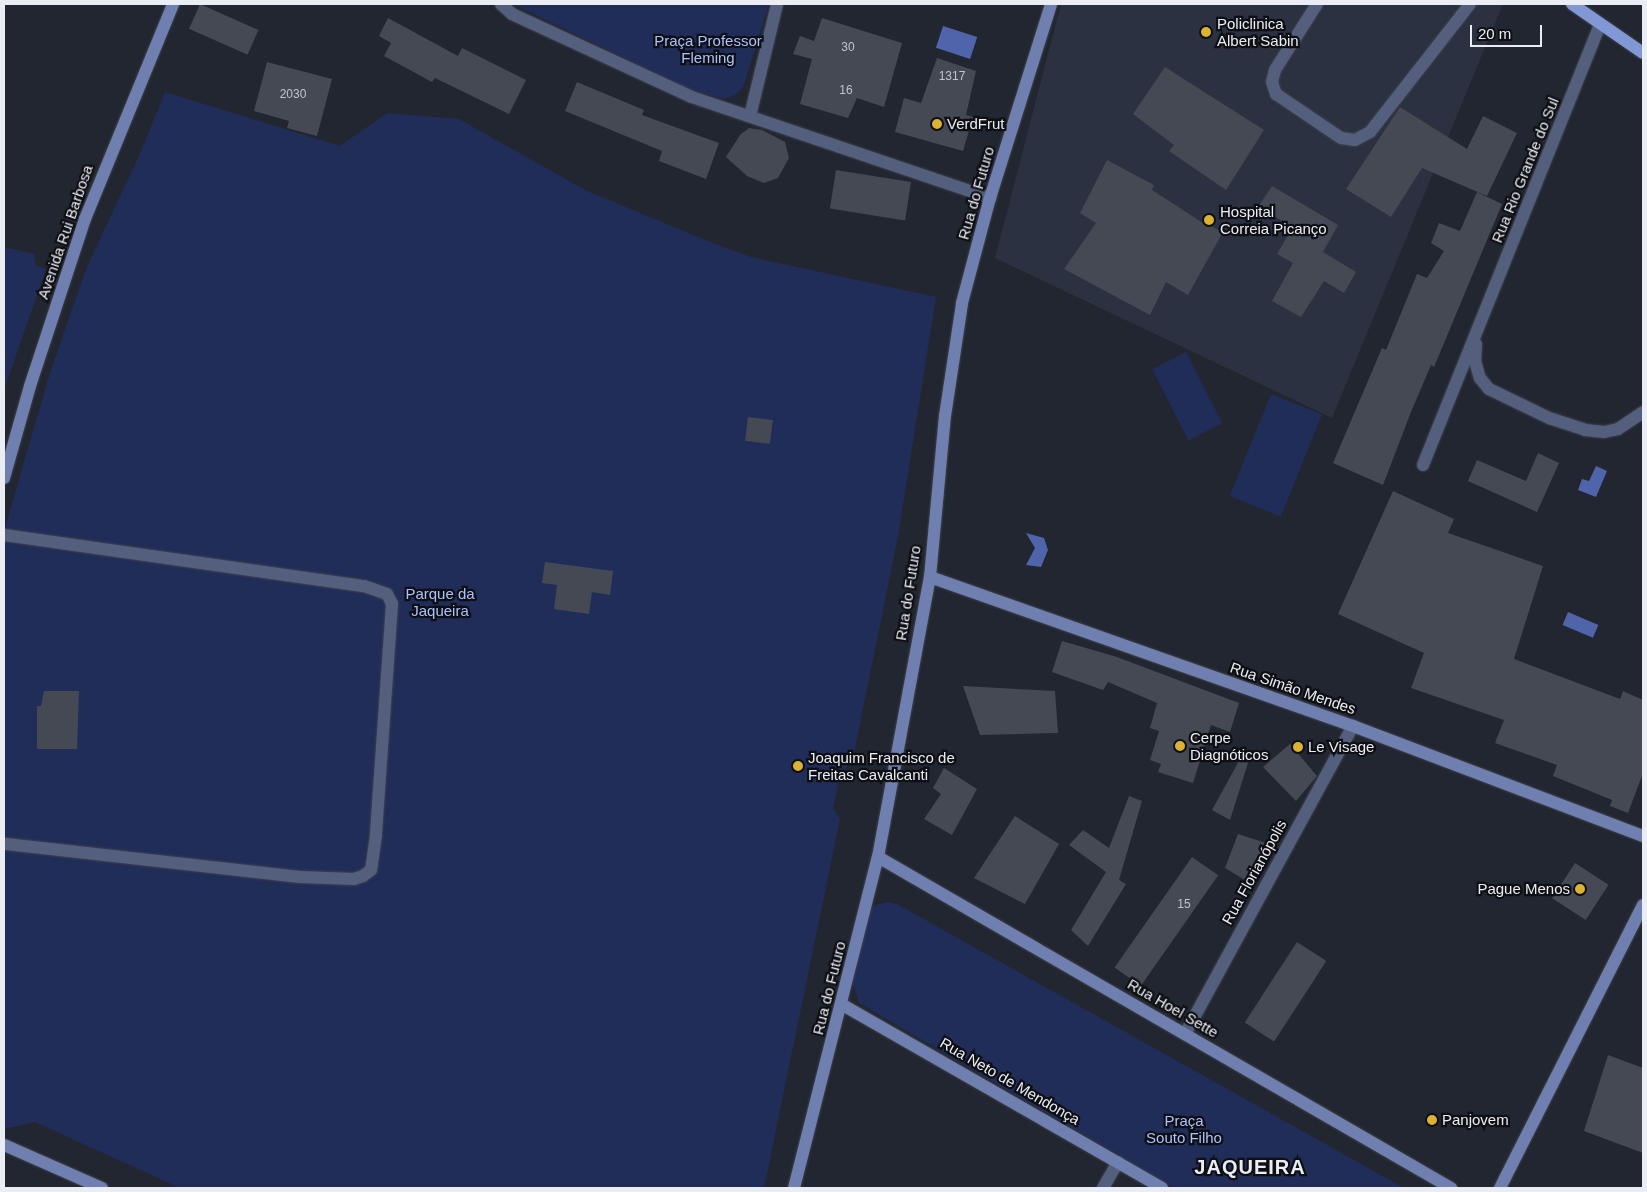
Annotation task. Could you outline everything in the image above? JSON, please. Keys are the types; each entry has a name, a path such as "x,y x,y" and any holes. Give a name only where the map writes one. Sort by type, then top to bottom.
{"main road":[{"path":"1572,4 1643,53"}],"street":[{"name":"Avenida Rui Barbosa","path":"4,478 30,386 85,219 173,4"},
{"path":"501,4 512,14 635,73 750,116 990,198"},
{"path":"750,116 777,4"},
{"name":"Rua do Futuro","path":"794,1188 878,857 930,577 945,416 962,303 990,198 1051,4"},
{"path":"1317,4 1275,70 1272,82 1276,94 1342,138 1355,140 1370,132 1470,4"},
{"name":"Rua Rio Grande do Sul","path":"1423,465 1600,24"},
{"name":"Rua Rio Grande do Sul","path":"1479,328 1475,361 1480,378 1489,389 1503,397 1585,430 1618,429 1643,412"},
{"path":"4,535 364,586 387,594 392,604 376,835 371,870 364,876 354,879 300,877 4,844"},
{"name":"Rua Simão Mendes","path":"930,577 1353,726 1643,836"},
{"name":"Rua Florianópolis","path":"1184,1034 1353,726"},
{"name":"Rua Hoel Sette","path":"878,857 1451,1188"},
{"path":"1500,1188 1643,905"},
{"name":"Rua Neto de Mendonça","path":"841,1004 1162,1188"},
{"path":"4,1145 102,1188"},
{"path":"1103,1188 1118,1162"}],"shaded area":[{"name":"Hospital Correia Picanço","path":"1061,4 1503,4 1332,418 995,258"},
{"path":"943,26 977,37 970,59 936,48"},
{"path":"1596,466 1607,471 1596,497 1578,490 1582,479 1589,481"},
{"path":"1026,533 1044,538 1048,550 1041,567 1026,565 1035,548"},
{"path":"1568,612 1598,625 1593,638 1563,625"}],"green space":[{"name":"Praça Professor Fleming","path":"513,4 769,4 743,87 735,95 724,99 689,89"},
{"name":"Parque da Jaqueira","path":"165,92 340,146 387,113 459,119 587,191 715,244 751,257 936,297 898,536 852,763 841,771 833,808 840,819 764,1188 180,1188 35,1122 4,1129 4,531 50,373 86,269 139,156"},
{"path":"4,247 34,254 36,266 46,269 4,390"},
{"path":"1186,352 1222,423 1188,441 1152,369"},
{"path":"1271,394 1322,415 1281,517 1230,496"},
{"name":"Praça Souto Filho","path":"888,902 897,904 1404,1188 1175,1188 859,1003 853,984 867,914 875,905"}],"building":[{"path":"200,4 258,30 247,55 189,29"},
{"path":"388,18 458,56 462,48 526,80 509,114 435,78 432,82 384,56 391,43 379,36"},
{"path":"822,18 902,43 884,107 857,98 848,118 800,104 812,59 793,54 800,36 814,41"},
{"path":"937,58 976,71 966,115 973,117 963,151 895,132 904,98 921,103"},
{"path":"267,62 332,79 317,136 287,128 289,121 254,111"},
{"path":"1165,67 1264,130 1226,190 1169,151 1174,145 1133,114"},
{"path":"577,82 644,110 642,115 719,143 706,179 659,161 662,151 565,111"},
{"path":"1400,107 1467,149 1483,116 1517,133 1487,196 1422,168 1391,217 1346,189"},
{"path":"749,128 762,130 785,142 789,158 778,178 764,183 747,176 726,157 740,135"},
{"path":"1107,160 1154,185 1152,190 1200,221 1223,232 1188,295 1166,282 1150,315 1064,269 1096,223 1080,213"},
{"path":"836,170 911,182 905,220 830,209"},
{"path":"1272,186 1338,225 1323,252 1356,272 1344,293 1324,281 1301,317 1272,301 1293,263 1277,254 1293,227 1258,207"},
{"path":"1477,192 1502,204 1434,367 1431,365 1411,412 1383,485 1333,463 1382,348 1386,350 1417,274 1427,278 1444,251 1431,243 1439,223 1460,231"},
{"path":"748,417 773,420 770,444 745,441"},
{"path":"1538,453 1559,463 1537,512 1468,481 1477,460 1526,481"},
{"path":"1393,491 1454,519 1448,533 1543,566 1514,659 1620,699 1623,691 1643,700 1643,773 1628,813 1610,806 1612,800 1553,776 1557,765 1495,743 1504,720 1411,688 1424,653 1338,614"},
{"path":"545,562 613,571 610,595 592,592 589,614 554,609 557,585 542,583"},
{"path":"1062,641 1117,657 1239,703 1230,732 1211,725 1193,783 1158,772 1161,764 1150,760 1159,731 1150,728 1157,703 1108,682 1103,690 1052,672"},
{"path":"963,686 1055,691 1058,733 980,735"},
{"path":"44,691 79,691 77,749 37,749 37,706 41,706"},
{"path":"1290,744 1317,776 1296,801 1263,767"},
{"path":"1240,759 1248,763 1230,820 1212,810"},
{"path":"944,768 977,789 952,835 924,819 941,794 933,788"},
{"path":"1129,796 1142,801 1119,880 1126,884 1088,946 1071,930 1106,872 1069,845 1083,830 1109,848"},
{"path":"1015,816 1059,844 1025,904 974,878"},
{"path":"1238,834 1269,844 1255,886 1225,868"},
{"path":"1192,857 1218,875 1141,986 1115,968"},
{"path":"1575,863 1609,885 1586,920 1552,898"},
{"path":"1297,942 1326,961 1274,1042 1245,1023"},
{"path":"1608,1055 1643,1068 1643,1153 1584,1131"}],"place":[{"name":"Policlinica Albert Sabin","path":"1206,32"},
{"name":"VerdFrut","path":"937,124"},
{"name":"Hospital Correia Picanço","path":"1209,220"},
{"name":"Cerpe Diagnóticos","path":"1180,746"},
{"name":"Le Visage","path":"1298,747"},
{"name":"Joaquim Francisco de Freitas Cavalcanti","path":"798,766"},
{"name":"Pague Menos","path":"1580,889"},
{"name":"Panjovem","path":"1432,1120"}],"district":[{"name":"JAQUEIRA","path":"1250,1167"}]}
